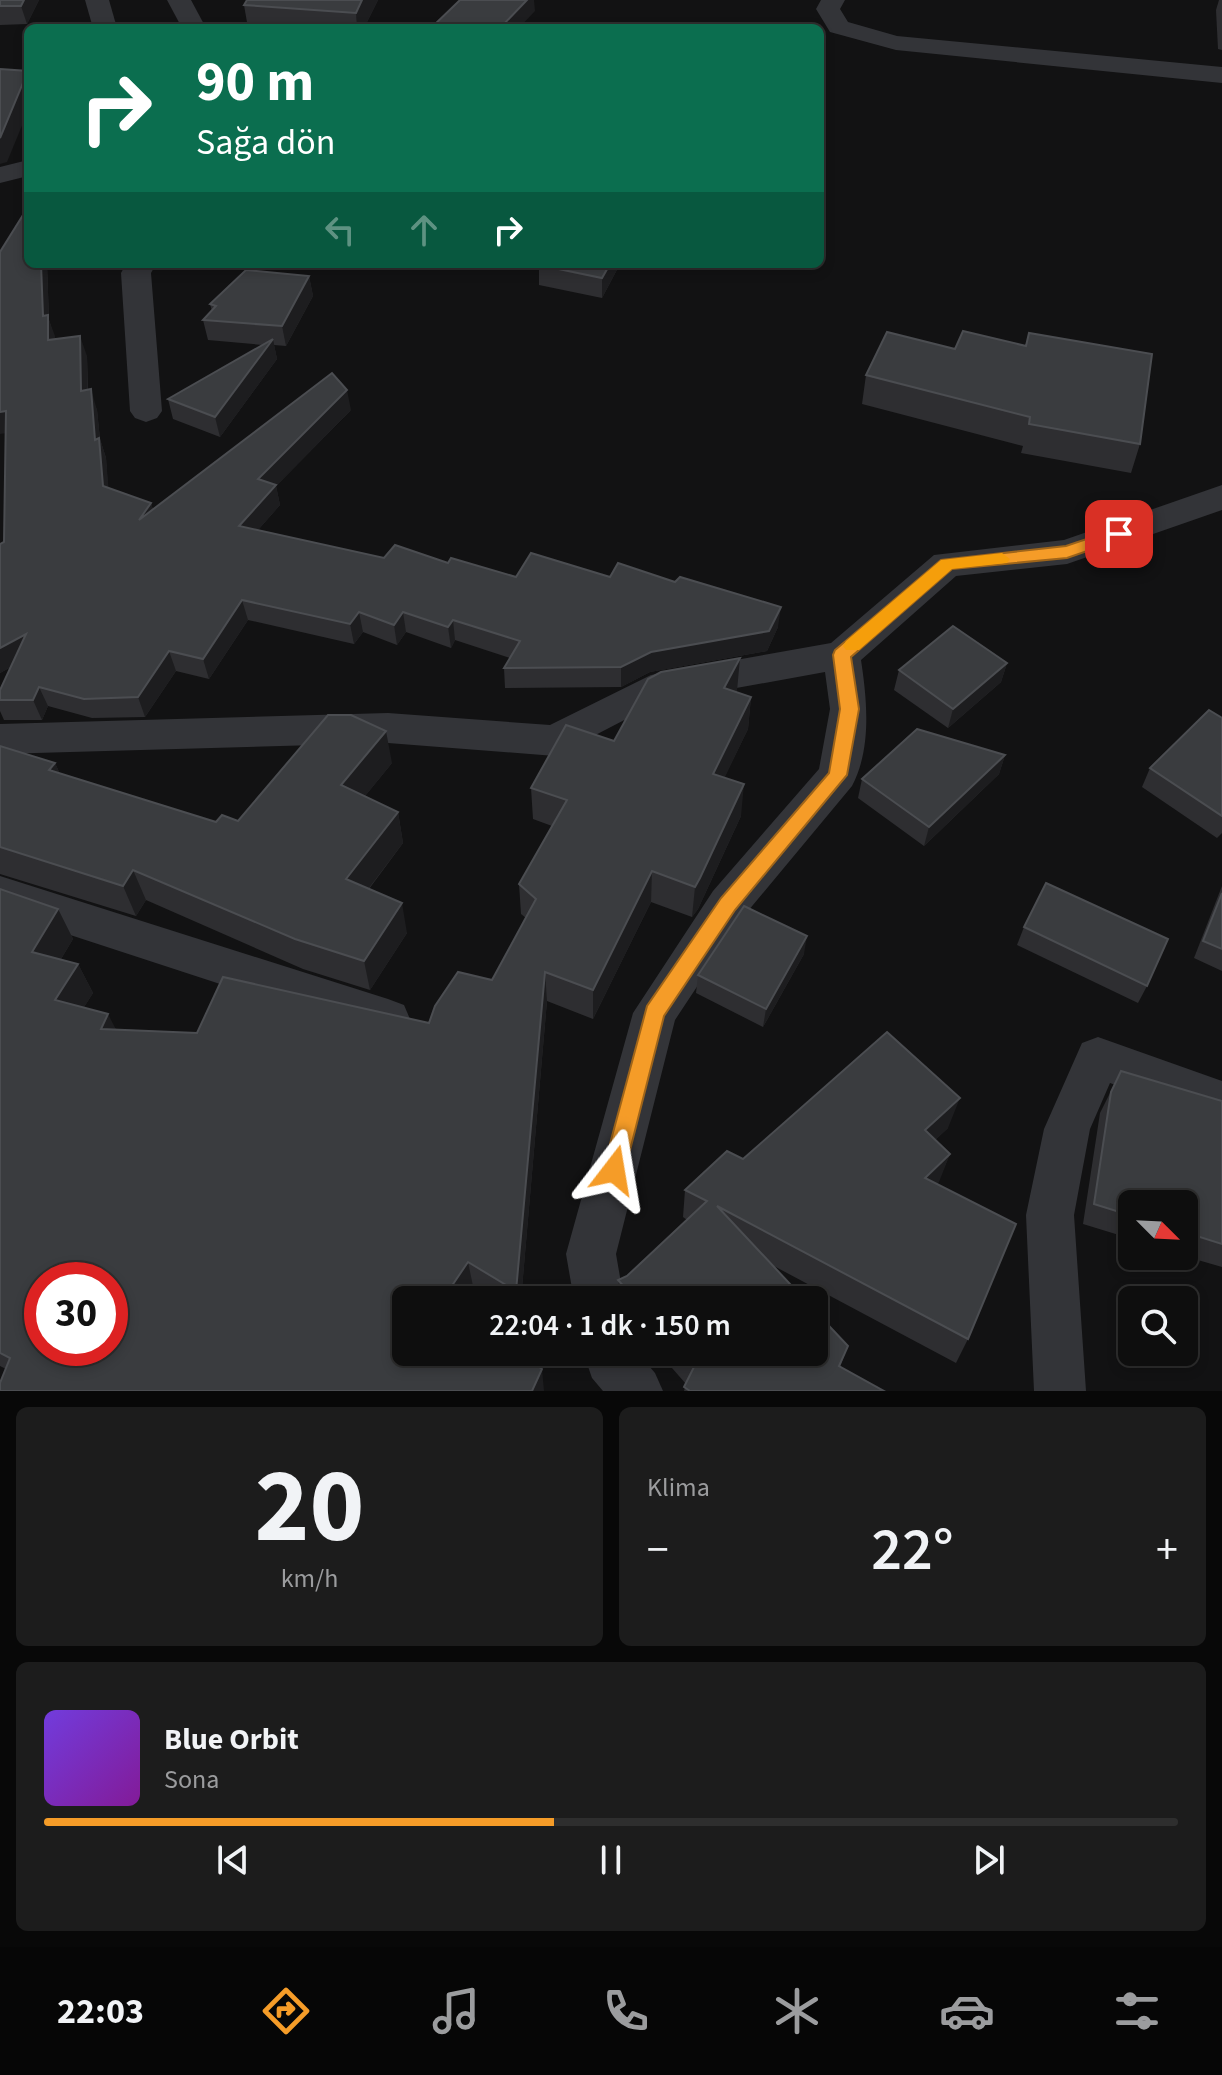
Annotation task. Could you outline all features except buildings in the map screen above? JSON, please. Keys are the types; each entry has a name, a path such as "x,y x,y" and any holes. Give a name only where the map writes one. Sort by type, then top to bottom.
{"street":[{"path":"97,0 104,24"},
{"path":"179,0 192,24"},
{"path":"833,0 828,9 839,27 896,43 1222,75"},
{"path":"0,175 24,169"},
{"path":"139,268 136,273 146,411"},
{"path":"0,739 388,728 555,741 651,689 842,655 947,564 1067,552 1222,497"},
{"path":"597,1286 591,1254 655,1013 728,904 838,775 849,709 842,655"},
{"path":"0,894 391,1020"},
{"path":"1060,1391 1050,1215 1067,1129 1098,1058 1222,1102"},
{"path":"615,1366 637,1391"}],"slow traffic":[{"path":"852,646 947,564 1002,559"}],"route":[{"path":"614,1170 655,1013 728,904 838,775 849,709 842,655 947,564 1067,552 1119,534"}]}
